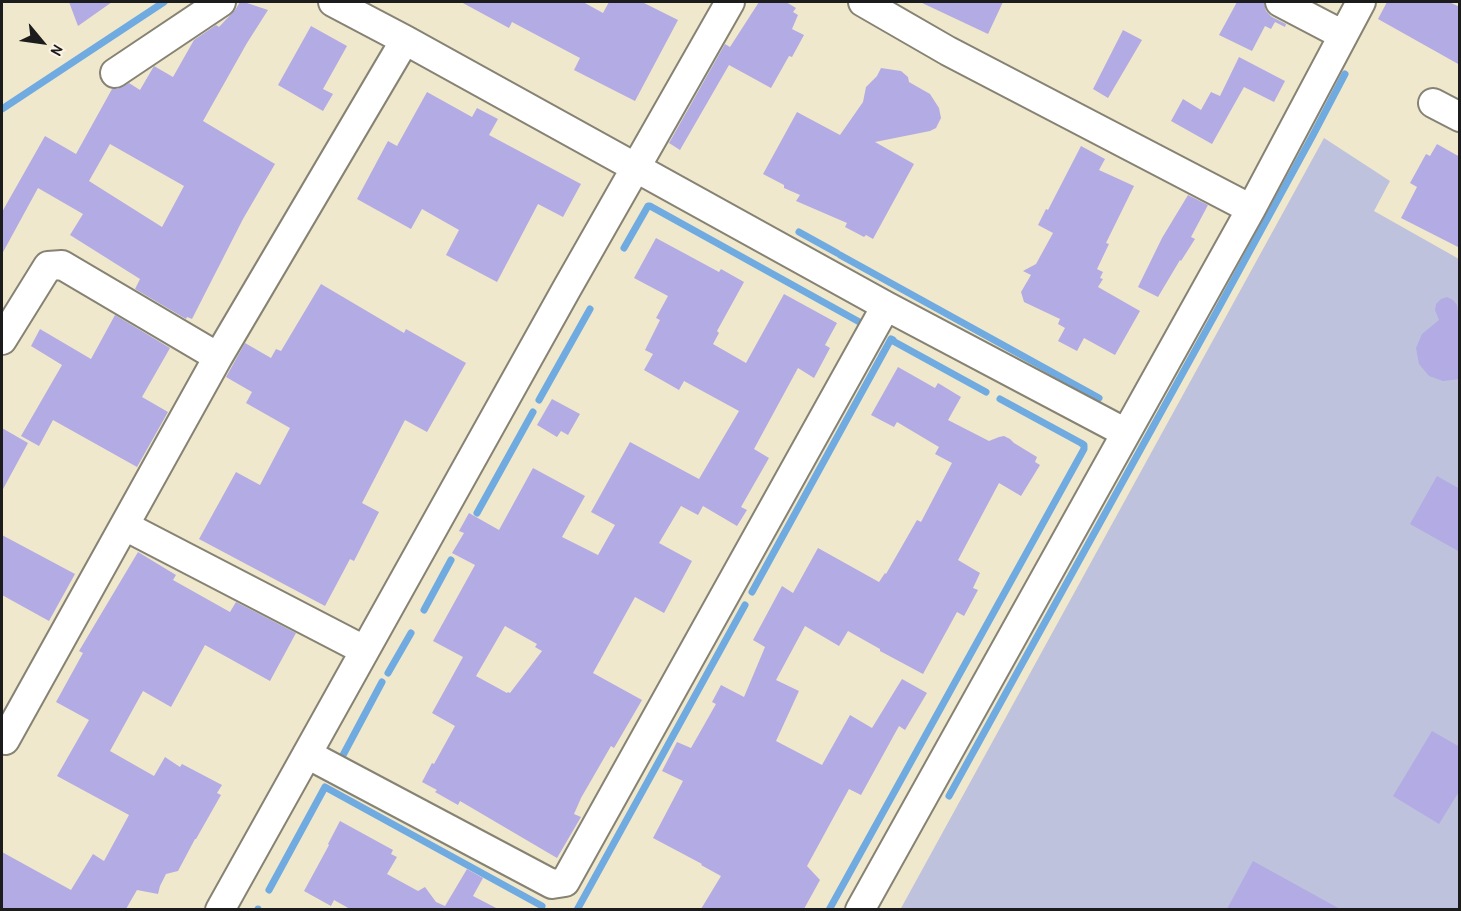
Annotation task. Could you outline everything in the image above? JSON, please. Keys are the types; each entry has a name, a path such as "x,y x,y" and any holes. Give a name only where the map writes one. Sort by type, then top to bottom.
{"street":[{"path":"115,73 221,2"},
{"path":"333,2 405,39 886,306 1126,434"},
{"path":"220,909 560,300 730,2"},
{"path":"862,2 948,51 1251,209"},
{"path":"1280,2 1343,35"},
{"path":"860,909 1251,209 1361,2"},
{"path":"5,740 218,357 405,39"},
{"path":"1433,103 1460,117"},
{"path":"2,340 48,266 62,265 218,357"},
{"path":"307,754 552,884 565,882 886,306"},
{"path":"125,526 364,650"}],"shaded area":[{"path":"1324,138 1390,181 1374,211 1459,259 1459,909 900,910"}],"building":[{"path":"69,2 112,2 78,26"},
{"path":"240,2 244,2 268,10 203,121 275,164 243,219 192,319 187,317 186,319 135,289 140,279 70,235 83,214 38,188 2,254 2,212 45,136 76,154 112,89 129,83 140,90 154,66 173,77 194,40 216,25 219,27","holes":["110,144 184,186 162,227 89,181"]},
{"path":"461,2 583,2 603,13 609,2 642,2 678,20 635,101 574,70 580,58 512,22 509,28"},
{"path":"759,2 786,2 796,8 793,12 798,15 792,29 804,35 771,88 729,65 680,150 669,143 725,44 730,47"},
{"path":"920,2 1003,2 988,34"},
{"path":"1237,2 1264,2 1266,11 1286,24 1285,27 1275,22 1271,29 1265,26 1252,51 1219,35"},
{"path":"1387,2 1449,2 1460,7 1460,65 1378,19"},
{"path":"311,26 347,46 323,89 333,94 323,111 278,85"},
{"path":"1123,30 1142,40 1108,98 1093,89"},
{"path":"1239,57 1285,81 1274,102 1244,87 1212,144 1171,121 1183,99 1201,110 1211,92 1220,96"},
{"path":"881,68 901,71 908,77 909,82 930,94 939,108 941,118 936,128 930,131 875,142 914,164 873,239 845,227 847,223 796,201 800,195 784,188 784,185 763,174 797,112 840,135 863,102 866,87 877,76"},
{"path":"427,92 472,117 477,108 498,119 489,135 581,184 563,217 538,204 497,282 446,255 459,230 422,209 411,229 357,199 388,141 397,146"},
{"path":"1437,144 1460,157 1460,248 1401,218 1417,187 1410,183 1426,154 1430,156"},
{"path":"1081,146 1105,159 1099,170 1134,186 1106,243 1109,244 1097,269 1103,272 1100,278 1103,279 1098,287 1140,311 1115,355 1084,338 1077,351 1058,341 1065,328 1058,324 1060,319 1024,302 1021,292 1031,275 1023,271 1036,264 1053,233 1038,225"},
{"path":"1188,195 1208,205 1191,237 1195,239 1158,297 1138,287 1162,238"},
{"path":"656,238 719,272 721,269 744,282 717,331 719,333 713,344 746,363 784,294 837,323 825,345 830,348 814,378 798,368 754,449 769,458 741,507 747,510 737,526 703,506 698,515 681,506 659,543 692,561 664,613 635,597 593,673 642,700 614,748 611,746 581,798 574,814 581,817 557,858 460,801 458,805 422,782 455,726 432,713 463,657 433,641 475,565 452,553 464,533 459,531 469,513 499,530 533,468 585,496 562,537 598,555 615,525 591,512 630,442 699,479 739,411 684,381 679,390 644,370 653,354 645,350 660,320 656,318 668,296 634,278","holes":["505,626 537,644 535,647 542,651 510,693 476,676"]},
{"path":"321,284 404,333 406,329 466,363 427,432 405,420 362,503 379,512 354,561 350,559 325,606 199,539 236,472 260,485 290,428 246,403 252,392 226,377 245,343 271,358 276,349 281,351"},
{"path":"1447,297 1457,305 1460,326 1460,379 1443,381 1429,376 1419,364 1416,348 1422,334 1439,320 1435,310 1436,304"},
{"path":"115,315 170,348 142,397 168,412 137,467 53,420 39,446 21,436 62,365 31,346 40,329 91,359"},
{"path":"898,367 935,388 938,383 961,397 948,420 989,441 1004,436 1037,457 1035,462 1040,465 1021,496 999,483 958,560 980,573 973,588 978,590 964,616 957,612 923,674 848,631 839,646 805,626 776,680 799,691 776,741 822,765 850,715 872,728 902,679 927,693 905,730 899,726 861,795 849,789 807,866 820,880 804,909 701,909 721,876 653,838 683,781 662,771 677,742 691,748 716,704 712,702 721,685 744,697 765,647 753,640 782,586 793,593 818,548 879,582 917,520 921,522 952,463 935,454 939,447 897,422 894,427 871,415"},
{"path":"552,399 580,414 568,435 561,431 557,437 537,425"},
{"path":"2,428 28,443 2,491"},
{"path":"1437,476 1460,489 1460,552 1410,524"},
{"path":"2,535 75,574 49,621 2,595"},
{"path":"138,552 176,575 173,580 230,612 236,602 296,633 270,681 205,645 171,707 143,691 110,751 154,776 165,757 180,767 182,764 222,785 217,793 221,795 178,871 166,874 158,894 137,890 126,909 2,909 2,852 71,890 93,854 104,861 129,815 57,776 89,720 56,702 83,653 79,651"},
{"path":"1432,731 1460,747 1460,790 1439,824 1393,796"},
{"path":"340,821 393,850 391,854 397,857 387,874 418,891 425,887 436,902 445,906 467,869 483,878 473,896 498,909 350,909 334,900 331,906 304,891"},
{"path":"1253,861 1340,909 1227,909"}],"waterway":[{"path":"2,109 164,2"},
{"path":"949,796 1345,74"},
{"path":"624,248 650,206 863,324"},
{"path":"799,232 837,253"},
{"path":"840,255 1099,398"},
{"path":"539,400 590,309"},
{"path":"752,592 891,339 893,340"},
{"path":"893,341 986,392"},
{"path":"829,910 1084,449 1081,443 1000,399"},
{"path":"477,513 533,412"},
{"path":"424,610 451,560"},
{"path":"577,910 745,605"},
{"path":"388,673 411,633"},
{"path":"342,757 382,682"},
{"path":"269,890 325,787 542,906"}]}
